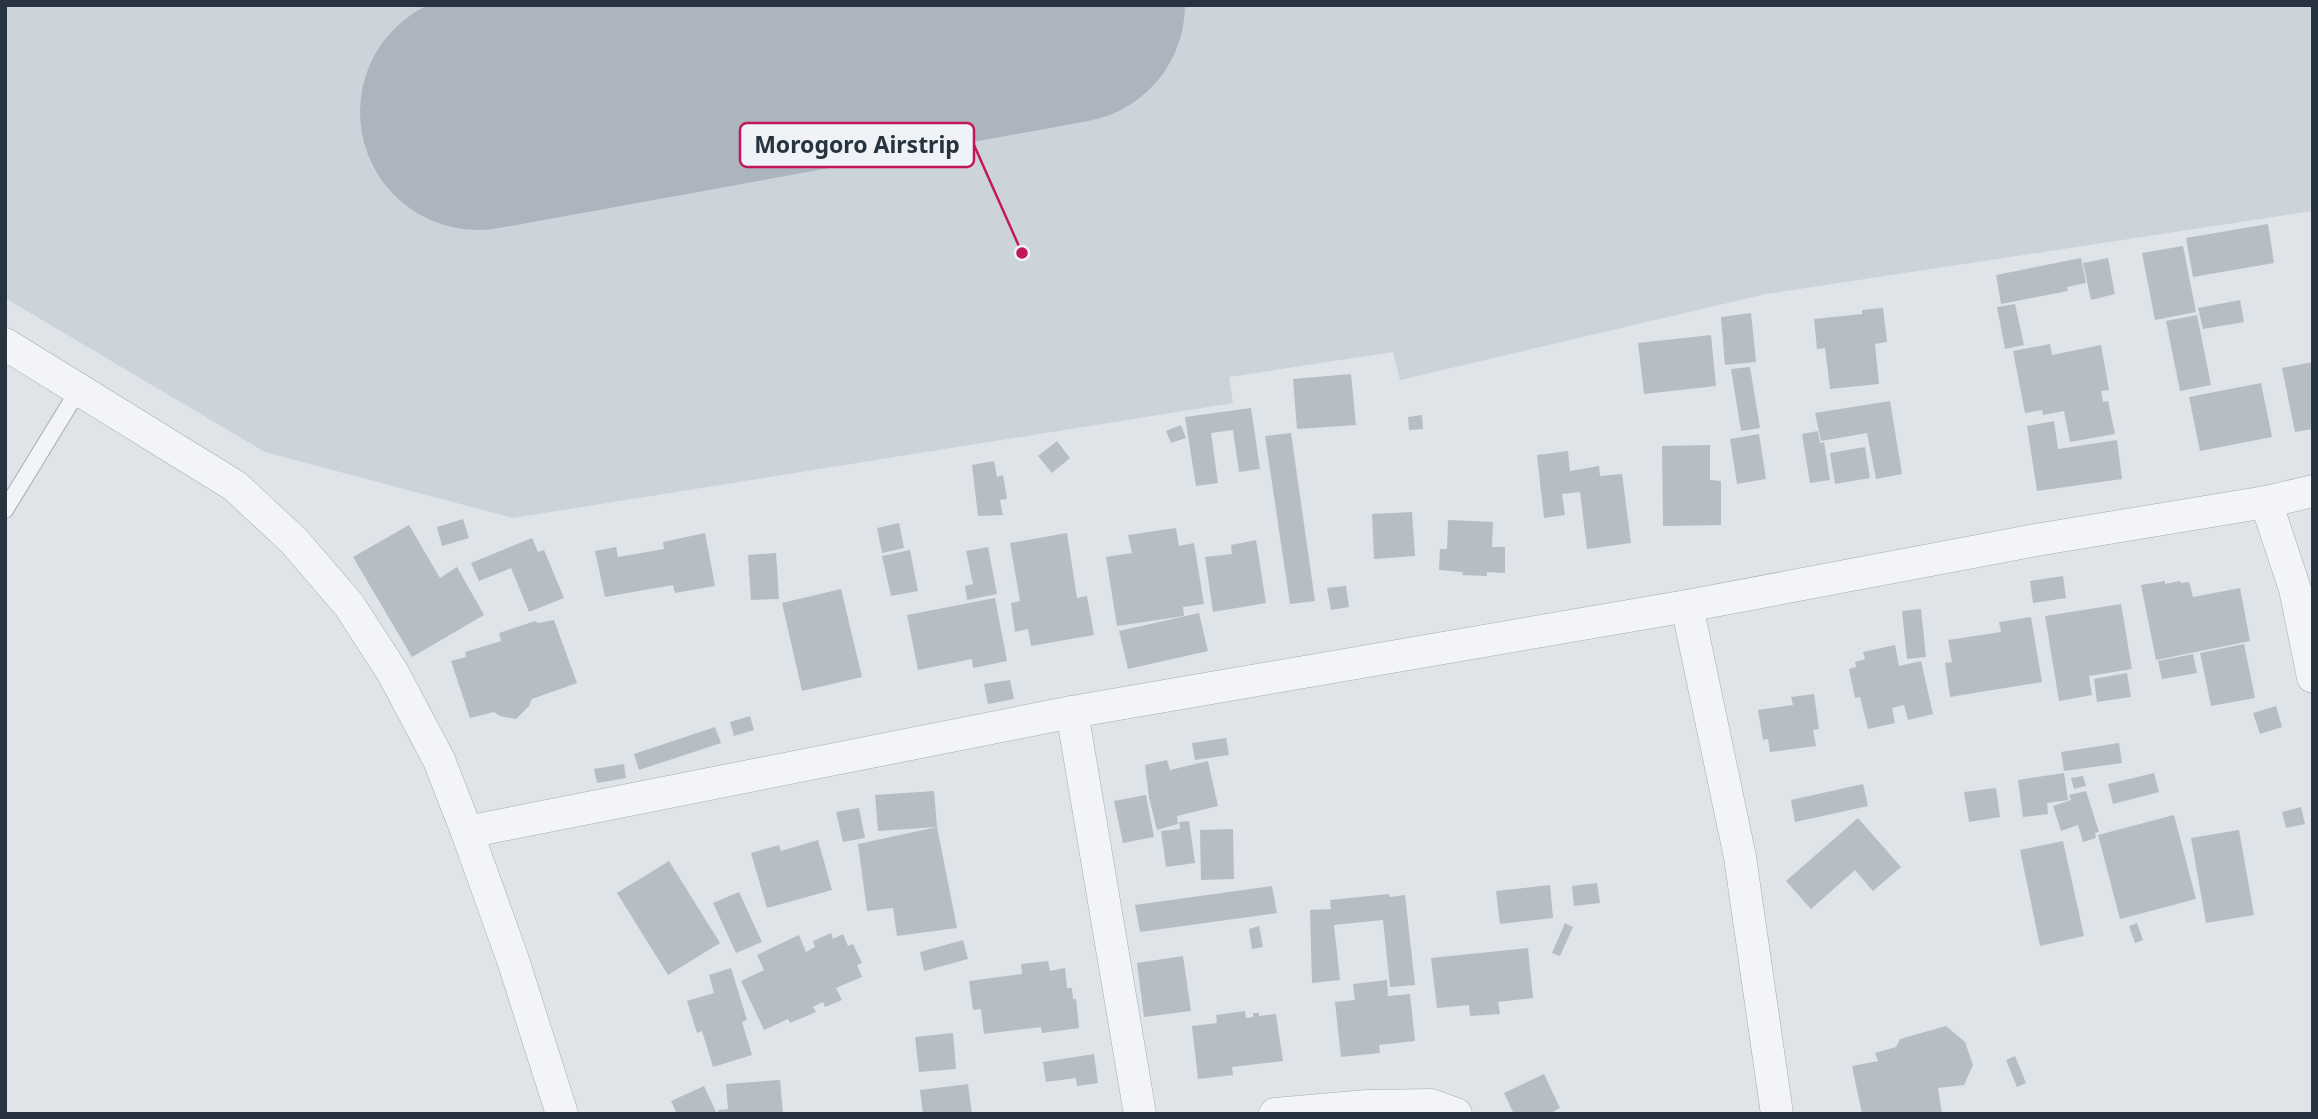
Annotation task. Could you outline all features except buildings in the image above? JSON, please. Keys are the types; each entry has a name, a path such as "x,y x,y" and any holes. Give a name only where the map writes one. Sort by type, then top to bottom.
{"street":[{"path":"5,344 235,486 294,541 349,605 393,673 439,760 513,960 562,1114"},
{"path":"467,832 1072,712 1688,606 2036,540 2266,502 2313,491"},
{"path":"2266,502 2295,589 2313,677"},
{"path":"1688,606 1740,856 1777,1114"},
{"path":"1072,712 1140,1114"},
{"path":"1275,1114 1367,1106 1432,1105 1456,1114"}],"lane":[{"path":"5,510 79,389"}],"shaded area":[{"path":"5,5 2313,5 2313,211 1766,294 1400,380 1393,352 1229,377 1233,403 513,518 265,452 5,298"}],"runway":[{"path":"478,112 1067,5"}],"place":[{"name":"Morogoro Airstrip","path":"1022,253"}]}
